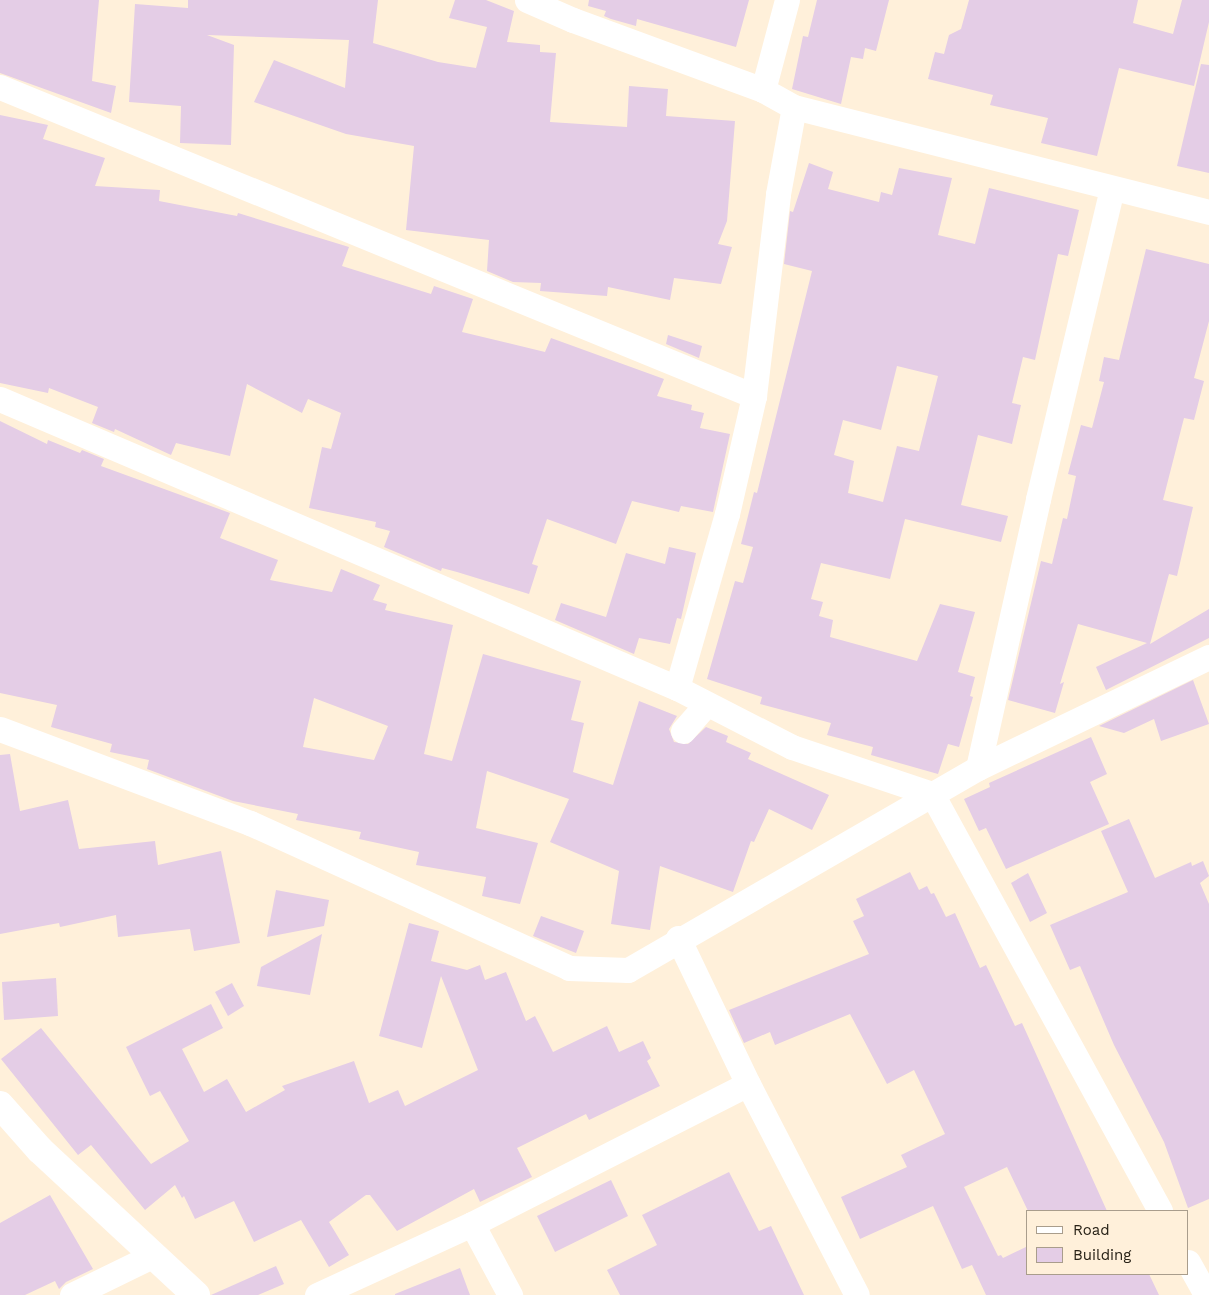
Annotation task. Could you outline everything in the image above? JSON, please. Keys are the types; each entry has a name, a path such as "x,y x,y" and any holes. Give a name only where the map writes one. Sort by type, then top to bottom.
{"street":[{"path":"527,0 572,20 763,90 794,107 1209,212"},
{"path":"763,90 787,0"},
{"path":"0,87 754,396"},
{"path":"677,688 726,514 754,396 778,194 794,107"},
{"path":"978,768 1038,499 1112,189"},
{"path":"0,399 677,688 706,705 792,747 932,794 1159,1210"},
{"path":"0,729 250,823 569,968 628,970 678,938 978,768 1209,657"},
{"path":"683,731 706,705"},
{"path":"678,938 748,1084 857,1295"},
{"path":"317,1295 472,1224 748,1084"},
{"path":"0,1105 40,1150 196,1295"},
{"path":"472,1224 510,1295"},
{"path":"72,1295 152,1256"},
{"path":"1189,1264 1206,1295"}],"building":[{"path":"0,0 99,0 92,81 116,86 111,113 0,73"},
{"path":"188,0 378,0 373,43 438,62 476,68 487,27 449,18 455,0 486,0 514,11 507,42 540,45 540,52 556,53 550,122 627,127 629,86 668,89 666,116 735,121 727,221 718,244 732,247 721,284 674,278 670,300 608,287 607,296 540,291 541,283 513,282 487,271 489,240 406,230 414,146 346,134 254,102 274,60 345,88 349,40 207,35 234,45 231,145 180,143 181,106 129,102 135,4 188,8"},
{"path":"589,0 749,0 736,47 637,19 636,26 611,19 604,16 606,11 588,6"},
{"path":"817,0 889,0 876,51 865,48 863,59 851,57 841,104 792,89 803,36 808,37"},
{"path":"969,0 1138,0 1133,23 1173,34 1182,0 1209,0 1209,22 1194,86 1119,68 1097,156 1041,143 1048,118 990,105 993,95 928,79 935,52 944,54 949,35 961,29"},
{"path":"1201,64 1209,65 1209,173 1177,166"},
{"path":"0,115 48,125 43,139 105,158 95,186 160,190 159,201 237,216 238,213 349,247 342,266 431,294 434,286 473,299 462,332 545,352 551,338 664,379 657,396 692,405 691,410 704,413 700,428 730,434 713,512 681,506 679,512 632,501 616,544 547,519 532,564 538,566 529,594 442,568 441,571 384,547 390,531 375,527 376,522 309,508 322,447 331,449 341,413 308,399 302,413 247,384 230,456 176,443 171,455 115,429 114,432 92,423 98,407 49,388 48,393 0,383"},
{"path":"809,163 833,172 828,189 879,202 881,192 892,195 899,168 952,178 938,235 975,244 989,188 1079,210 1068,256 1058,254 1035,360 1023,357 1012,403 1021,405 1012,444 978,435 961,505 1008,516 1001,542 905,519 890,579 821,563 811,599 823,602 819,616 833,620 830,637 917,661 940,604 975,612 958,672 975,677 970,696 973,697 959,747 948,744 938,774 871,755 873,747 827,735 831,723 760,704 762,697 707,679 735,581 743,583 753,547 741,544 754,492 757,493 812,271 784,264 790,211 793,212","holes":["897,366 938,376 919,451 897,446 883,502 848,493 854,461 834,455 843,420 881,430"]},
{"path":"1146,249 1209,264 1209,321 1194,378 1204,381 1194,420 1184,418 1163,500 1193,507 1177,576 1169,574 1150,644 1209,609 1209,638 1106,690 1096,667 1147,643 1078,624 1060,684 1064,682 1055,713 1008,700 1041,561 1052,564 1063,518 1067,519 1076,476 1068,474 1081,425 1092,428 1104,382 1099,381 1104,357 1119,360"},
{"path":"668,335 702,346 699,358 666,344"},
{"path":"0,421 47,444 48,440 80,453 82,450 104,459 101,466 230,513 220,538 278,560 270,580 332,592 341,569 380,585 373,600 387,604 385,610 453,625 424,754 452,761 483,654 581,681 571,720 584,723 573,772 613,785 639,701 677,716 669,729 674,742 688,744 706,727 728,736 726,742 751,753 748,759 829,795 812,830 769,809 754,842 751,841 733,892 660,866 650,930 611,924 619,871 550,842 569,799 487,771 476,828 538,843 520,904 482,896 486,877 416,865 419,852 359,839 361,832 296,820 298,814 233,801 147,769 149,760 110,752 112,744 51,727 57,705 0,693","holes":["314,698 388,726 374,760 303,747"]},
{"path":"669,547 696,553 681,619 677,618 670,644 639,638 634,654 555,620 561,603 606,617 626,553 665,564"},
{"path":"1193,680 1209,724 1161,741 1154,719 1124,733 1099,726"},
{"path":"1091,737 1107,774 1090,782 1109,824 1006,869 986,828 979,831 964,799 990,787 989,783"},
{"path":"10,754 20,811 68,800 79,849 155,841 158,865 221,851 240,943 194,951 190,929 118,937 116,915 60,927 59,923 0,934 0,755"},
{"path":"1129,819 1155,878 1191,862 1192,866 1203,861 1209,876 1200,883 1209,904 1209,1199 1188,1208 1164,1142 1114,1045 1080,966 1070,970 1050,925 1128,892 1101,831"},
{"path":"910,872 919,890 927,886 931,894 934,893 946,917 955,913 980,968 986,965 1015,1026 1022,1023 1107,1210 1028,1210 1007,1167 964,1187 998,1256 1001,1255 1003,1258 1026,1247 1026,1275 1149,1275 1159,1295 986,1295 972,1265 962,1269 933,1206 860,1239 841,1197 907,1167 901,1155 945,1134 914,1070 887,1084 850,1014 775,1045 770,1032 744,1043 729,1010 869,954 853,921 864,916 856,899"},
{"path":"1028,873 1047,913 1030,922 1011,883"},
{"path":"276,890 329,900 324,926 267,937"},
{"path":"541,916 584,931 576,953 533,936"},
{"path":"409,923 439,931 431,961 467,970 480,965 485,980 506,972 526,1021 535,1016 553,1052 607,1026 619,1052 643,1041 651,1058 647,1061 660,1086 589,1120 586,1114 517,1148 532,1177 480,1202 474,1189 397,1231 370,1195 366,1195 329,1222 349,1255 329,1267 301,1220 254,1242 234,1201 195,1219 184,1196 182,1198 175,1185 145,1210 91,1145 78,1155 1,1059 41,1028 151,1164 189,1141 160,1091 150,1096 126,1047 211,1004 223,1028 182,1049 204,1092 227,1079 246,1112 285,1090 282,1086 354,1061 369,1103 398,1090 405,1106 478,1070 441,976 422,1048 379,1036"},
{"path":"322,934 310,995 257,986 261,967"},
{"path":"56,978 58,1016 4,1020 2,982"},
{"path":"232,983 244,1006 228,1016 215,992"},
{"path":"729,1172 759,1231 771,1226 804,1295 620,1295 607,1270 657,1245 642,1215"},
{"path":"611,1180 628,1216 555,1252 537,1216"},
{"path":"50,1195 93,1269 66,1282 59,1289 55,1281 25,1295 0,1295 0,1223"},
{"path":"276,1266 284,1284 258,1295 211,1295"},
{"path":"460,1268 470,1295 395,1295 395,1294"}]}
